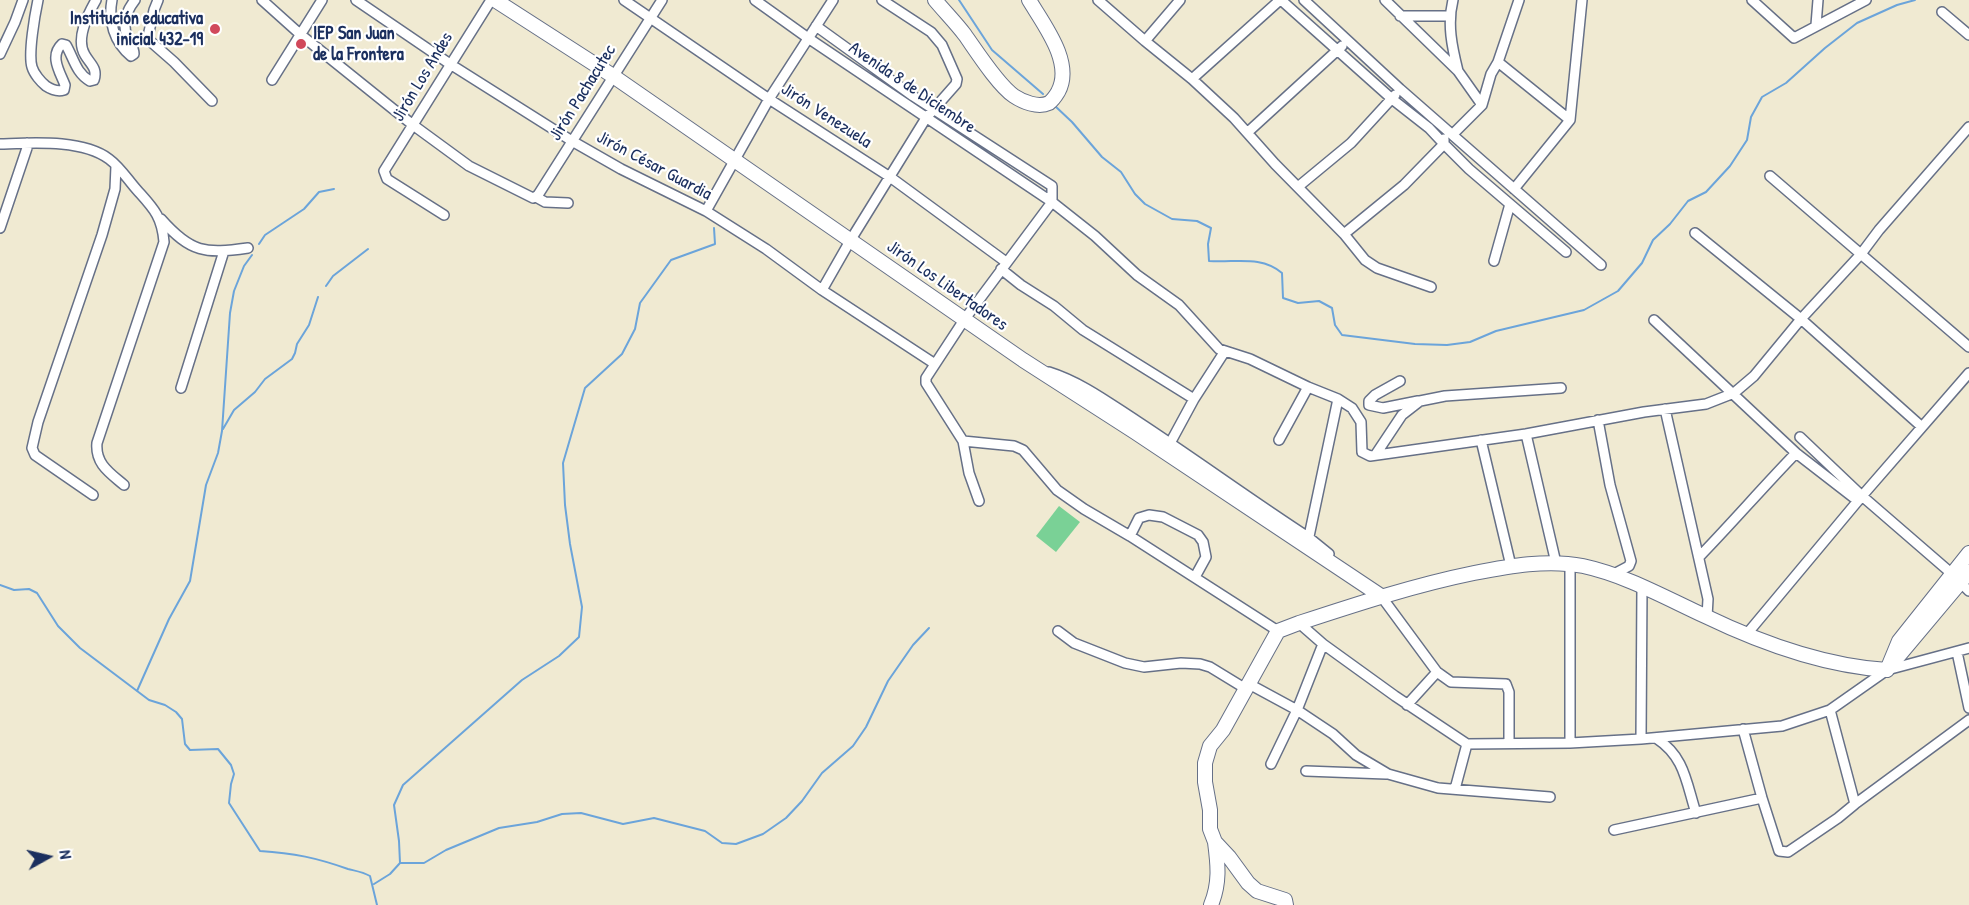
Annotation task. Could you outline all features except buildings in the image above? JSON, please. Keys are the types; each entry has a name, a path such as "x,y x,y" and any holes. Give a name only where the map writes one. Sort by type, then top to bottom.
{"street":[{"path":"0,54 23,0"},
{"path":"38,0 31,65 44,84 58,91 64,90 65,85 56,60 56,53 62,44 66,45 82,76 90,81 94,80 95,69 85,56 81,37 96,0"},
{"path":"112,0 110,14 113,30 122,48 131,56 135,51 126,34 125,25 128,11 135,0"},
{"path":"158,0 148,36 150,41 212,101"},
{"path":"262,0 414,125 469,166 545,202 568,203"},
{"path":"272,80 322,0"},
{"name":"Jirón César Guardia","path":"356,0 450,64 572,141 621,170 706,211 766,249 822,290 934,364"},
{"name":"Jirón Los Andes","path":"444,215 387,179 384,171 450,64 493,0"},
{"name":"Jirón Los Libertadores","path":"493,0 613,76 1035,368 1168,448 1307,542 1335,567 1382,596"},
{"name":"Jirón Venezuela","path":"624,0 769,99 890,177 1083,330 1194,399"},
{"name":"Jirón Pachacutec","path":"532,197 572,141 662,0"},
{"name":"Avenida 8 de Diciembre","path":"755,0 1052,202 1095,236 1137,275 1179,305 1219,349 1225,351"},
{"path":"706,211 769,99 833,0"},
{"path":"822,290 926,118 956,84 956,75 942,45 931,32 882,0"},
{"path":"935,0 963,32 989,69 1013,95 1029,103 1047,104 1054,99 1061,86 1063,71 1058,53 1029,0"},
{"path":"1098,0 1192,79 1248,132 1275,164 1344,234 1365,260 1377,268 1431,287"},
{"path":"1145,41 1180,0"},
{"path":"1192,79 1280,0 1392,99 1429,128 1469,169 1566,252"},
{"path":"1304,0 1401,89 1601,265"},
{"path":"1385,0 1458,71 1482,105"},
{"path":"1453,0 1449,16 1452,46 1458,71"},
{"path":"1453,134 1482,105 1491,74 1498,62 1519,0"},
{"path":"1514,189 1570,120 1582,0"},
{"path":"1752,0 1792,38 1798,37 1866,0"},
{"path":"1816,26 1818,0"},
{"path":"1942,12 1969,35"},
{"path":"1400,16 1449,16"},
{"path":"816,26 913,96 1051,184 1052,202 964,320 926,376 926,383 963,441 969,473 979,501"},
{"path":"1248,132 1348,41"},
{"path":"1498,62 1570,120"},
{"path":"1299,186 1351,143 1401,89"},
{"path":"1442,124 1444,144"},
{"path":"1168,448 1194,399 1225,351 1250,358 1338,399 1352,408 1361,422 1362,452 1365,455 1526,434 1598,420 1706,404 1734,393 1754,376 1800,319 1862,254 1879,230 1969,127"},
{"path":"0,144 27,143 77,147 100,154 116,166 160,218 191,246 200,250 224,251 248,248"},
{"path":"0,228 27,143"},
{"path":"1344,234 1404,185 1444,144"},
{"path":"93,495 35,455 32,448 38,422 102,235 115,189 116,166"},
{"path":"1770,176 1969,347"},
{"path":"1494,261 1510,204"},
{"path":"124,485 99,461 96,453 97,443 164,242 160,218"},
{"path":"1695,233 1800,319 1922,427"},
{"path":"181,388 224,251"},
{"path":"1654,320 1796,453 1860,499 1960,582"},
{"path":"1746,635 1969,374"},
{"path":"1400,381 1375,394 1369,401 1369,405 1373,408 1383,408 1445,396 1561,388"},
{"path":"1279,440 1308,387"},
{"path":"1307,542 1338,399"},
{"path":"1376,454 1402,415 1420,401"},
{"path":"1665,410 1708,599 1707,617"},
{"path":"1598,420 1610,485 1631,561 1629,566 1612,575"},
{"path":"1526,434 1563,564 1570,743"},
{"path":"1800,437 1860,499"},
{"path":"1481,440 1510,566"},
{"path":"963,441 1014,446 1023,450 1057,490 1278,632"},
{"path":"1699,558 1796,453"},
{"path":"1131,536 1139,518 1149,515 1163,517 1198,535 1203,542 1206,557 1195,577"},
{"path":"1960,582 1969,553"},
{"path":"1211,905 1218,885 1219,870 1215,842 1210,829 1210,810 1205,782 1205,763 1210,746 1223,730 1278,632 1299,623 1441,580 1510,566 1563,564 1583,566 1612,575 1765,643 1851,666 1887,670 1969,648"},
{"path":"1299,623 1323,644 1407,705 1467,744 1641,740 1782,726 1830,710 1887,670 1969,572"},
{"path":"1641,740 1642,587"},
{"path":"1382,596 1437,672 1451,682 1506,684 1509,692 1509,743"},
{"path":"1058,631 1074,643 1125,663 1144,667 1181,663 1210,667 1297,710 1333,734 1356,755 1388,774"},
{"path":"1271,765 1297,710 1323,644"},
{"path":"1957,652 1969,708"},
{"path":"1407,705 1437,672"},
{"path":"1830,710 1854,804"},
{"path":"1743,729 1779,851 1788,852 1838,818 1969,720"},
{"path":"1656,738 1676,755 1696,813"},
{"path":"1455,789 1467,744"},
{"path":"1306,771 1388,774 1438,788 1550,796"},
{"path":"1614,830 1762,798"},
{"path":"1215,842 1257,891 1280,897 1289,904"}],"green space":[{"path":"1059,506 1080,522 1056,552 1036,536"}],"waterway":[{"path":"959,0 992,50 1043,94"},
{"path":"1055,106 1102,157 1121,172 1135,194 1145,204 1172,219 1197,221 1211,228 1208,244 1209,261 1247,261 1274,267 1282,273 1283,298 1298,303 1319,301 1332,308 1335,325 1342,335 1415,344 1447,345 1470,342 1496,331 1584,310 1618,291 1642,263 1653,240 1670,224 1688,201 1706,192 1730,166 1747,140 1751,117 1762,97 1786,83 1857,23 1897,5 1915,0"},
{"path":"259,244 265,235 304,209 319,192 334,189"},
{"path":"374,884 390,874 400,863 394,805 403,785 522,680 559,656 579,637 582,607 570,544 563,463 585,388 622,354 635,329 640,303 671,260 715,244 714,228"},
{"path":"326,286 333,276 368,249"},
{"path":"137,691 169,619 190,581 206,485 218,453 222,431 230,313 234,291 244,266 252,255"},
{"path":"223,429 234,410 255,392 265,379 292,359 297,344 309,325 318,297"},
{"path":"0,585 14,590 29,589 37,593 58,626 80,648 149,700 165,705 176,712 182,719 185,744 190,750 218,749 231,765 234,774 229,803 260,851 305,857 370,876 377,905"},
{"path":"400,863 424,863 446,850 499,828 537,822 562,814 581,813 623,824 654,818 705,831 722,843 736,844 763,834 786,818 802,801 822,773 853,746 866,727 888,681 913,645 929,628"}],"place":[{"name":"Institución educativa inicial 432-19","path":"215,29"},
{"name":"IEP San Juan de la Frontera","path":"301,44"}]}
